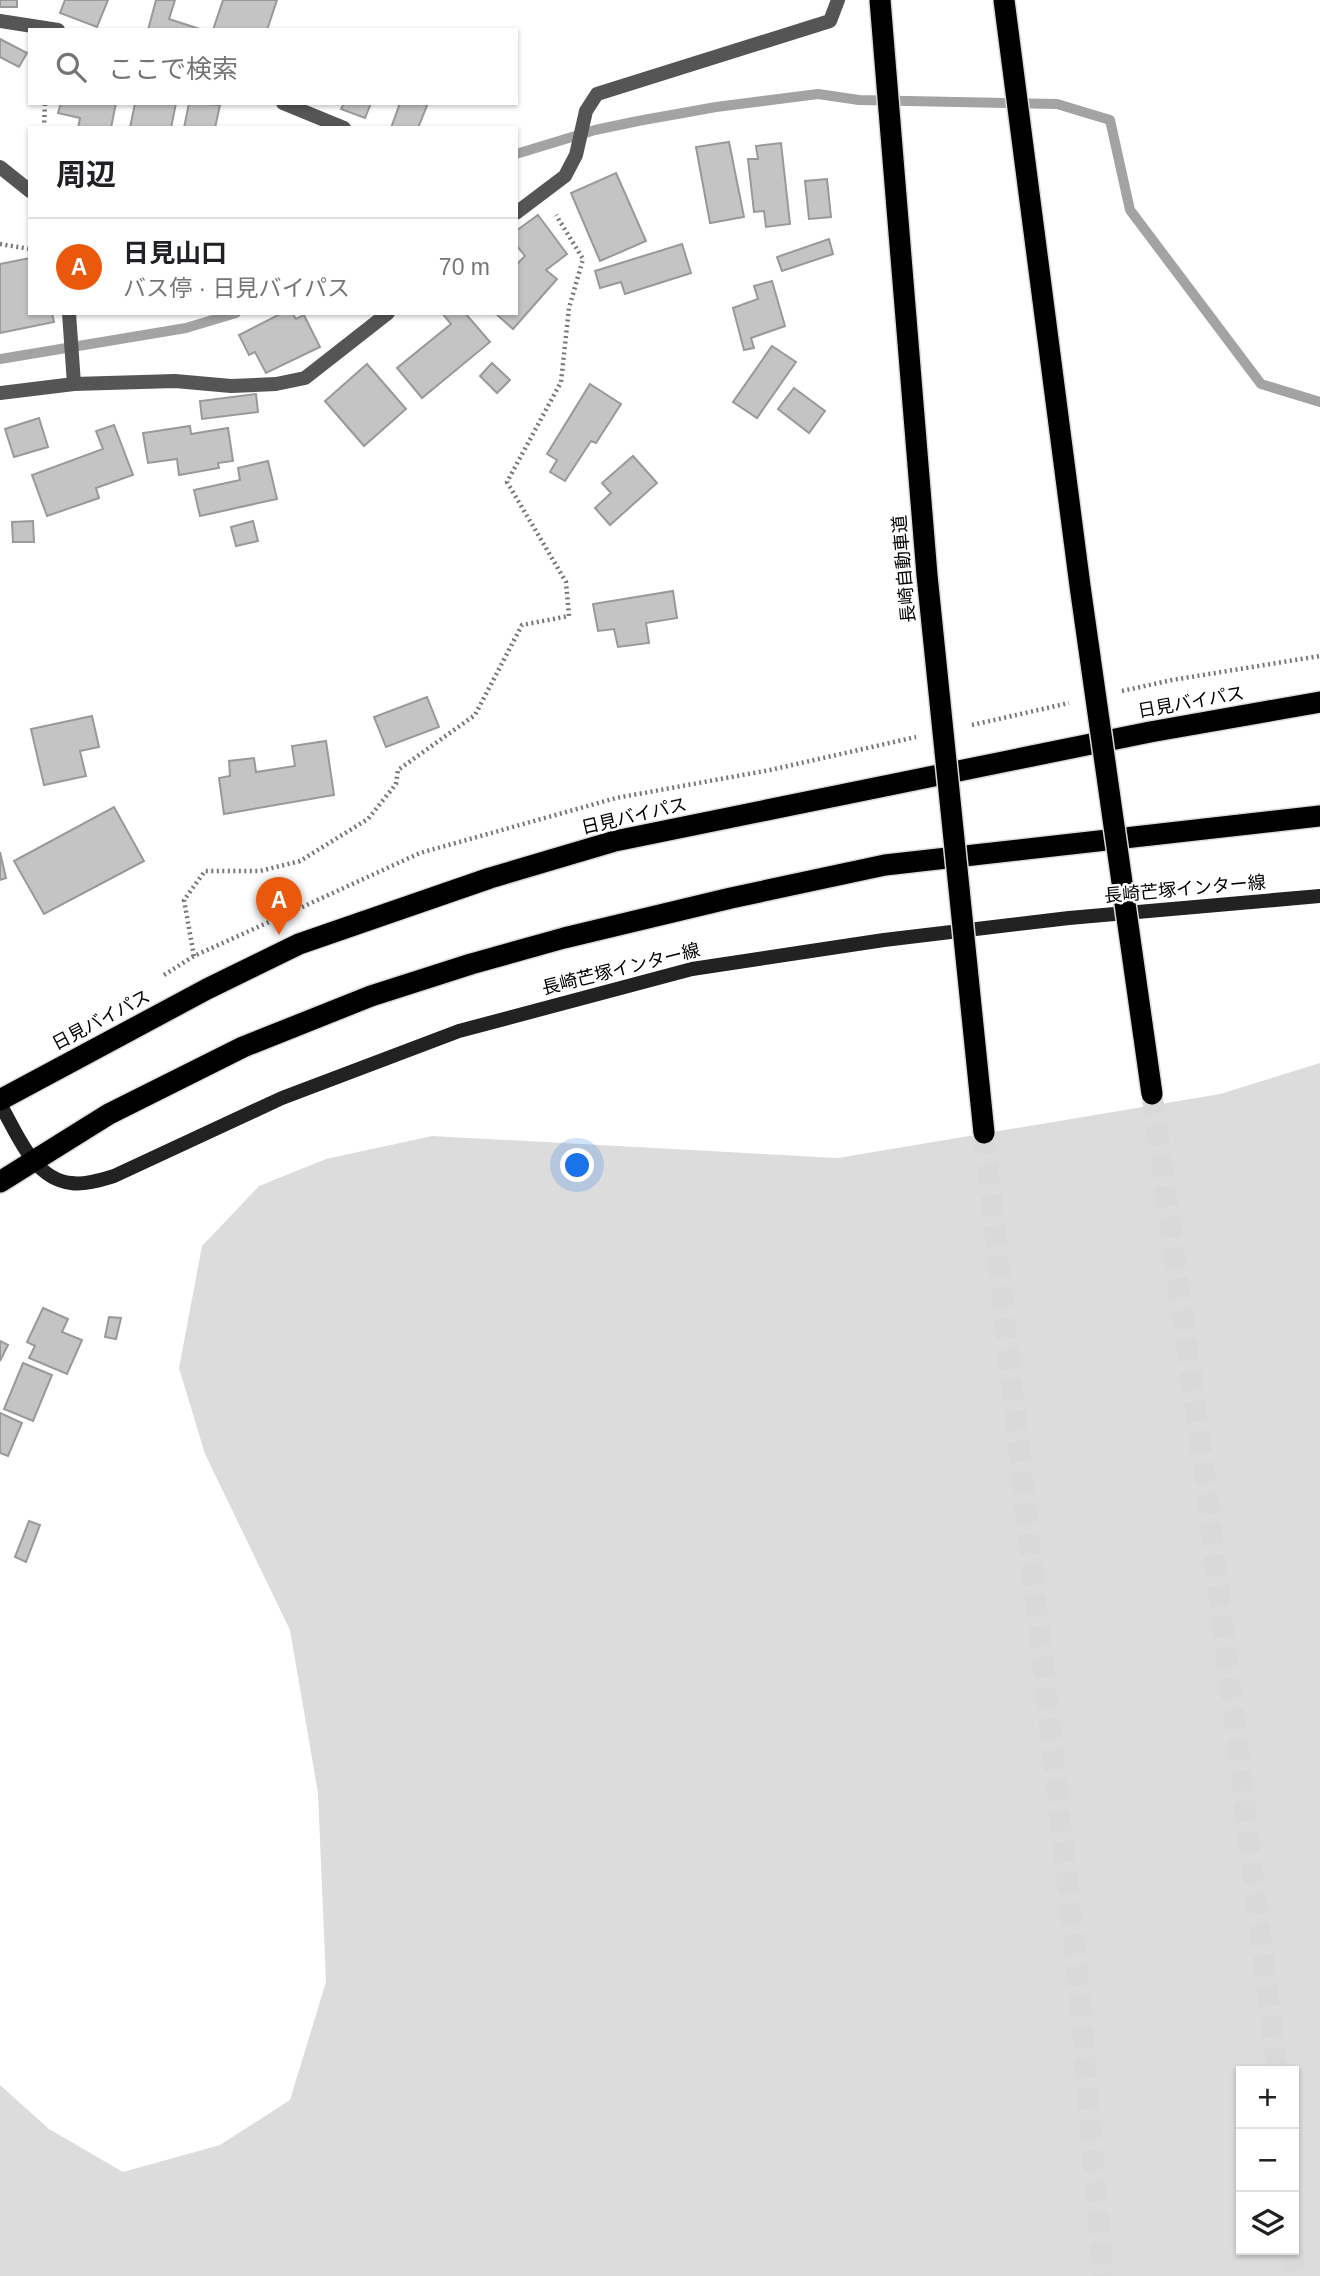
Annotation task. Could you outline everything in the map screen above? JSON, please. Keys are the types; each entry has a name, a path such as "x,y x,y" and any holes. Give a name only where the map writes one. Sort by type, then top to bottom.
{"highway":[{"name":"長崎自動車道","path":"880,0 927,575 984,1133"},
{"path":"1004,0 1080,586 1152,1094"},
{"name":"日見バイパス","path":"0,1102 207,989 299,944 491,878 615,841 1137,734 1320,702"},
{"path":"0,1182 108,1114 243,1047 372,996 564,938 885,865 1320,816"}],"main road":[{"name":"長崎芒塚インター線","path":"0,1102 33,1160 52,1177 71,1183 91,1182 114,1177 282,1098 459,1031 692,969 884,940 1069,918 1320,896"}],"street":[{"path":"518,211 565,176 576,155 586,111 597,94 830,21 838,0"},
{"path":"0,21 45,28"},
{"path":"288,105 339,126"},
{"path":"0,167 28,189"},
{"path":"0,393 74,384 175,381 231,386 286,382 305,377 385,315"},
{"path":"69,317 74,384"}],"path":[{"path":"44,126 45,105"},
{"path":"194,956 184,900 205,871 260,871 300,861 368,819 396,784 398,770 475,715 522,625 569,616 566,582 507,482 561,382 569,308 583,259 542,193"},
{"path":"0,244 28,249"}],"shaded area":[{"path":"1320,1063 1320,2276 0,2276 0,2085 49,2129 123,2172 220,2145 290,2100 326,1982 318,1793 290,1630 205,1454 179,1368 202,1246 259,1186 326,1159 432,1136 838,1158 1220,1094"}],"building":[{"path":"0,0 17,0 17,7 0,7"},
{"path":"65,0 108,0 97,27 60,13"},
{"path":"156,0 175,0 169,19 197,28 149,28"},
{"path":"223,0 277,0 268,28 214,28"},
{"path":"0,39 27,53 19,67 0,57"},
{"path":"60,105 116,105 111,126 78,126 80,118 58,113"},
{"path":"135,105 176,105 171,126 130,126"},
{"path":"189,105 220,105 215,126 184,126"},
{"path":"343,105 370,105 365,118 341,109"},
{"path":"399,105 427,105 419,126 392,126"},
{"path":"729,142 744,217 710,223 696,147"},
{"path":"781,143 790,224 766,227 764,211 754,212 748,159 758,159 756,146"},
{"path":"616,173 646,241 600,261 571,193"},
{"path":"827,179 831,217 809,219 805,181"},
{"path":"538,215 567,254 546,270 557,279 513,329 497,315 518,315 518,263 525,256 518,247 518,230"},
{"path":"829,239 833,254 782,271 777,257"},
{"path":"682,244 691,273 625,294 621,282 600,288 595,271"},
{"path":"28,258 28,315 52,315 54,322 0,333 0,264"},
{"path":"772,281 785,326 751,338 754,348 744,350 733,308 758,299 754,286"},
{"path":"278,315 293,315 296,319 304,315 320,347 266,373 255,352 249,355 239,335"},
{"path":"444,315 467,315 490,342 422,398 397,368 451,324"},
{"path":"772,346 796,362 757,418 733,402"},
{"path":"492,363 510,380 497,393 480,376"},
{"path":"367,364 406,409 364,446 325,401"},
{"path":"590,384 621,404 596,443 591,441 565,481 550,472 557,460 547,454"},
{"path":"794,388 825,411 809,433 778,409"},
{"path":"256,394 258,412 202,419 200,401"},
{"path":"39,418 48,447 14,457 5,429"},
{"path":"114,425 133,475 96,488 99,498 47,516 32,475 103,449 96,431"},
{"path":"190,426 191,434 228,428 233,461 218,463 219,468 179,475 177,459 148,463 143,433"},
{"path":"633,456 657,483 610,525 595,508 611,493 602,483"},
{"path":"268,461 277,499 200,516 194,490 240,480 238,468"},
{"path":"33,521 34,542 13,542 12,522"},
{"path":"253,521 258,541 236,546 231,527"},
{"path":"673,591 677,618 646,623 649,643 618,647 614,629 598,631 593,604"},
{"path":"427,697 439,727 386,747 374,717"},
{"path":"92,716 99,747 80,751 86,776 44,785 31,729"},
{"path":"326,741 334,795 224,814 219,778 230,776 229,761 254,758 256,772 295,766 292,746"},
{"path":"114,807 144,861 44,914 14,861"},
{"path":"0,852 6,878 0,880"},
{"path":"43,1308 68,1319 62,1332 82,1340 67,1374 29,1358 35,1346 27,1342"},
{"path":"109,1317 121,1318 116,1339 105,1337"},
{"path":"0,1341 8,1345 0,1361"},
{"path":"23,1363 52,1375 33,1421 4,1409"},
{"path":"0,1413 22,1423 8,1456 0,1453"},
{"path":"29,1521 40,1525 26,1562 15,1557"}],"waterway":[{"path":"518,153 595,130 638,121 716,107 818,94 859,100 1057,104 1110,120 1130,210 1261,384 1320,402"},
{"path":"0,359 186,328 229,315"}],"tunnel":[{"path":"1152,1094 1205,1478 1276,2066"},
{"path":"984,1133 1079,1988 1103,2276"},
{"path":"1293,2255 1295,2276"}],"place":[{"name":"日見山口","path":"279,935"}]}
